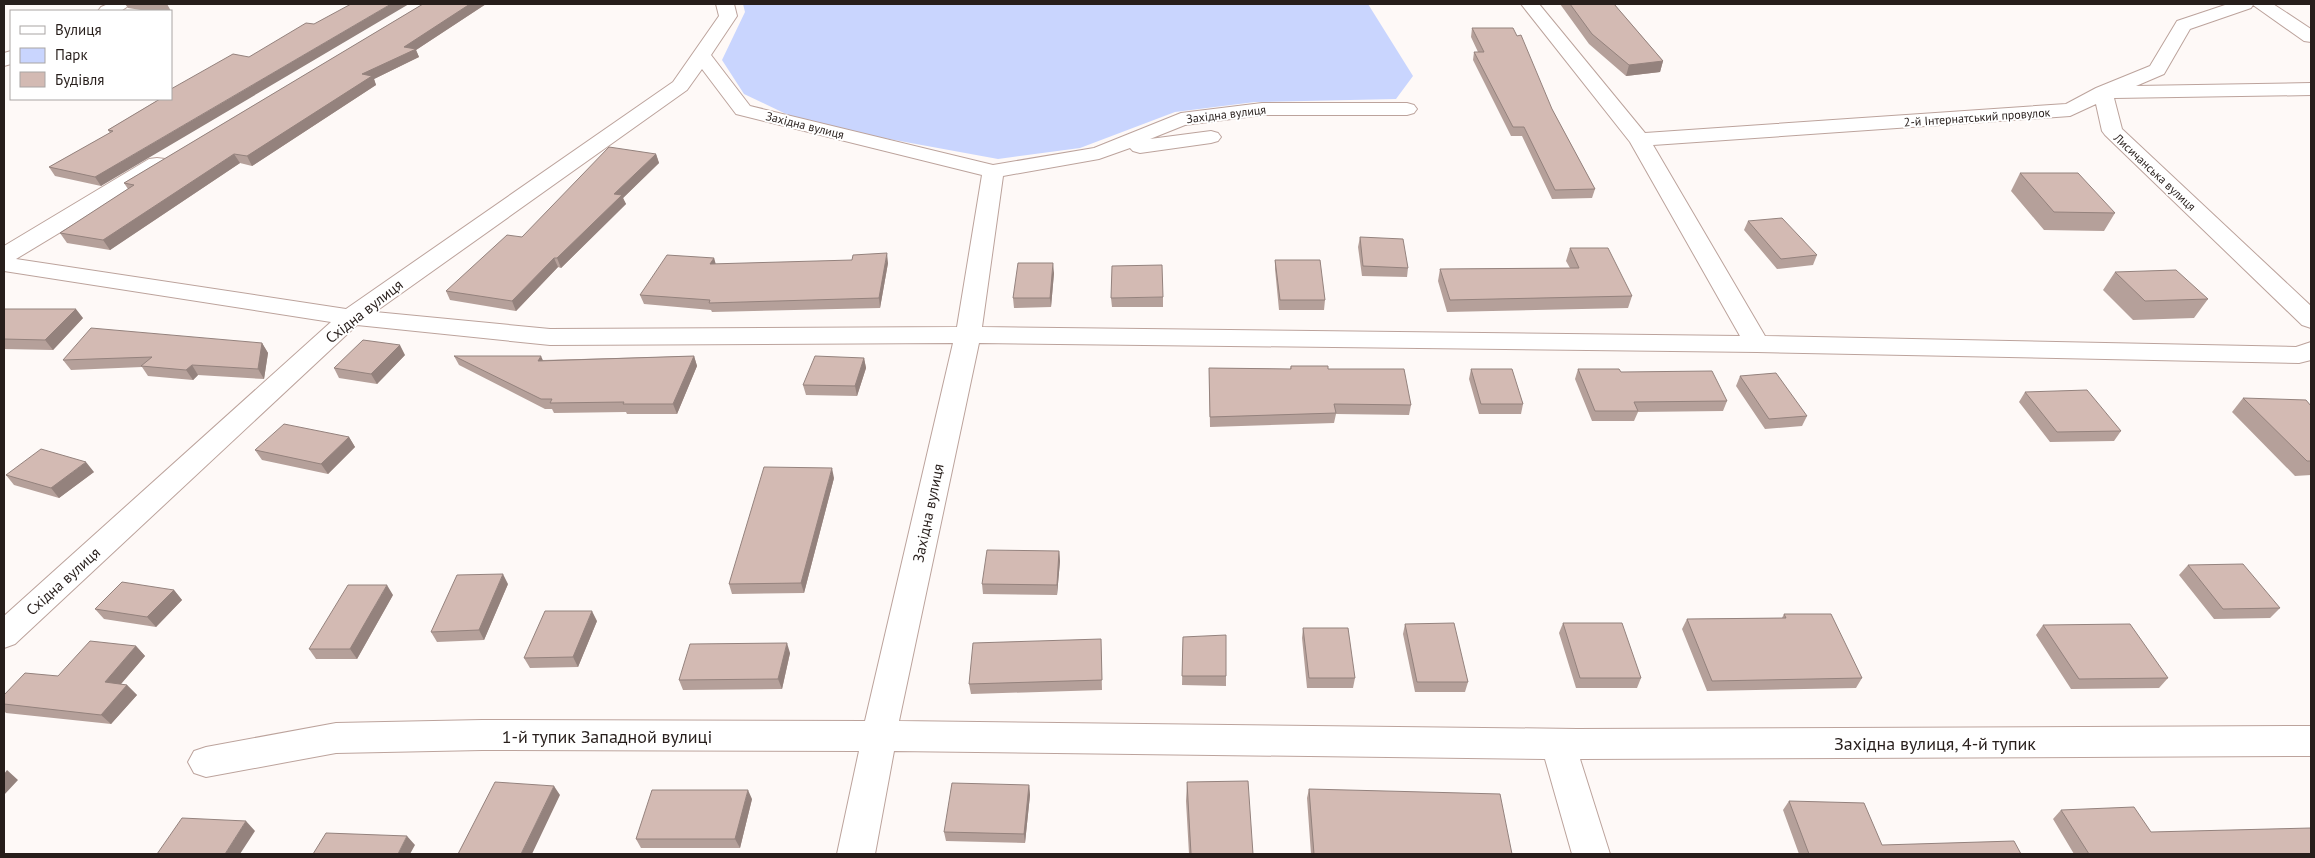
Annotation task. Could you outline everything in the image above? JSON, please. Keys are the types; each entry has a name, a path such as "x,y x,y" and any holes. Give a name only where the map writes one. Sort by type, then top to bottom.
{"street":[{"path":"109,10 122,4"},
{"name":"Східна вулиця","path":"4,635 351,317 680,86 728,16 725,4"},
{"path":"1530,4 1639,140 1757,344"},
{"path":"2103,92 2157,70 2183,26 2245,4"},
{"path":"2261,4 2311,37"},
{"name":"Західна вулиця","path":"701,55 743,110 993,171 1099,152 1181,119 1262,109 1407,109"},
{"name":"2-й Інтернатський провулок","path":"1639,140 2070,110 2103,92 2311,89"},
{"name":"Лисичанська вулиця","path":"2103,92 2112,131 2311,320"},
{"path":"1099,152 1211,137"},
{"path":"4,256 175,153"},
{"name":"Західна вулиця","path":"856,854 879,736 968,335 993,171"},
{"path":"4,264 351,317 550,337 968,335 1757,344 2299,355 2311,350"},
{"name":"1-й тупик Западной вулиці","path":"206,762 336,738 482,736 879,736 1571,744"},
{"name":"Західна вулиця, 4-й тупик","path":"1571,744 2311,741"},
{"path":"1571,744 1591,854"}],"green space":[{"path":"743,4 1368,4 1413,76 1396,99 1255,102 1175,112 1080,148 998,159 807,124 744,94 722,60 745,12"}],"building":[{"path":"351,4 391,4 95,177 49,167 113,131 108,130 158,100 172,100 172,88 233,54 249,57 306,23 314,24"},
{"path":"423,4 470,4 404,47 416,49 362,74 372,76 247,156 234,154 103,240 60,233 134,185 124,183"},
{"path":"1570,4 1614,4 1663,61 1629,65 1592,34"},
{"path":"1472,28 1513,28 1517,36 1521,35 1552,109 1595,189 1555,190 1524,127 1513,127 1474,52 1484,52"},
{"path":"609,147 656,154 614,194 622,195 557,258 554,258 512,301 446,291 507,235 522,237"},
{"path":"2020,173 2078,173 2115,213 2054,212"},
{"path":"1782,218 1817,255 1781,259 1748,221"},
{"path":"1360,237 1403,239 1408,268 1363,266"},
{"path":"1570,248 1608,248 1632,296 1450,300 1440,269 1579,268"},
{"path":"887,253 879,298 709,303 710,300 640,295 667,255 714,258 710,264 852,260 853,255"},
{"path":"1275,260 1320,260 1325,300 1280,300"},
{"path":"1018,263 1053,263 1050,298 1013,298"},
{"path":"1162,265 1163,297 1111,298 1112,266"},
{"path":"2176,270 2208,299 2145,301 2115,272"},
{"path":"4,309 76,309 45,340 4,339"},
{"path":"91,328 262,343 258,369 192,365 186,370 141,366 152,357 63,360"},
{"path":"363,340 400,345 371,374 334,368"},
{"path":"454,356 541,356 538,361 694,356 673,404 623,404 624,402 550,403 552,399 541,399"},
{"path":"815,356 864,358 855,386 803,385"},
{"path":"1291,366 1328,366 1328,369 1404,369 1411,405 1334,404 1336,413 1210,417 1209,368 1291,369"},
{"path":"1471,369 1512,369 1523,404 1481,404"},
{"path":"1578,369 1619,369 1621,372 1712,371 1727,401 1634,402 1638,411 1595,411"},
{"path":"1776,373 1807,416 1769,419 1740,376"},
{"path":"2087,390 2121,431 2057,432 2025,392"},
{"path":"2243,398 2306,400 2311,406 2311,461 2307,461"},
{"path":"284,424 349,437 321,464 255,450"},
{"path":"41,449 86,462 51,488 6,475"},
{"path":"764,467 832,468 801,583 729,584"},
{"path":"987,550 1059,551 1057,585 982,584"},
{"path":"2243,564 2280,608 2223,609 2188,565"},
{"path":"503,574 479,630 431,632 457,575"},
{"path":"122,582 174,590 147,617 95,609"},
{"path":"348,585 387,585 350,649 309,649"},
{"path":"545,611 592,611 573,657 524,658"},
{"path":"1784,614 1831,614 1862,678 1712,681 1687,619 1786,618"},
{"path":"1454,623 1468,682 1417,682 1405,624"},
{"path":"1563,623 1622,623 1641,678 1580,678"},
{"path":"2130,624 2168,678 2079,679 2043,625"},
{"path":"1303,628 1348,628 1355,678 1309,678"},
{"path":"1226,635 1226,676 1182,676 1183,637"},
{"path":"1101,639 1102,680 969,684 973,643"},
{"path":"90,641 136,646 105,682 127,685 101,715 4,704 4,695 25,673 58,676"},
{"path":"787,643 778,679 679,680 690,644"},
{"path":"1248,781 1253,854 1191,854 1187,782"},
{"path":"495,782 554,786 521,854 458,854"},
{"path":"952,783 1029,785 1024,834 944,832"},
{"path":"1309,789 1500,794 1512,854 1314,854"},
{"path":"652,790 748,790 735,839 636,839"},
{"path":"1789,801 1864,803 1882,845 2014,841 2021,854 1809,854"},
{"path":"2134,807 2151,832 2311,828 2311,854 2089,854 2061,810"},
{"path":"182,818 246,821 225,854 157,854"},
{"path":"326,833 407,836 398,854 313,854"}]}
